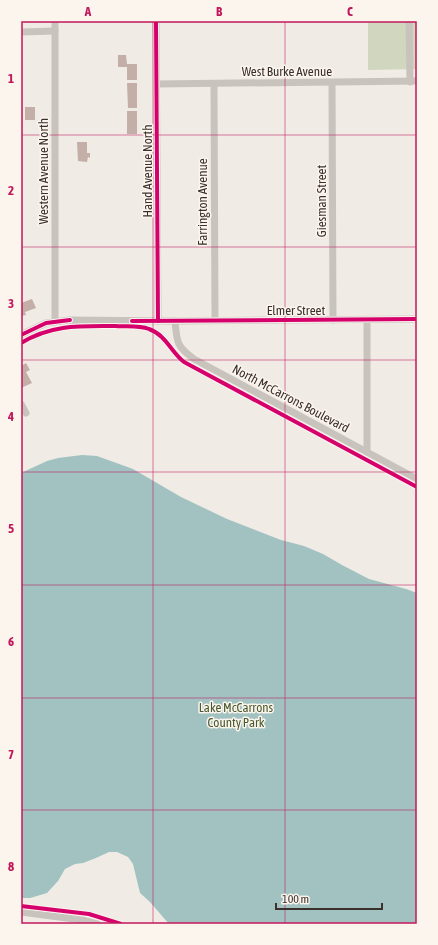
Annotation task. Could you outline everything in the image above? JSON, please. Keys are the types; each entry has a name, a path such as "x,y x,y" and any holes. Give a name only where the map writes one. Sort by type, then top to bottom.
{"street":[{"name":"Western Avenue North","path":"55,21 55,321"},
{"name":"Hand Avenue North","path":"156,21 158,321"},
{"path":"409,21 413,82"},
{"path":"21,32 55,31"},
{"name":"West Burke Avenue","path":"157,84 413,82"},
{"name":"Giesman Street","path":"332,83 333,320"},
{"name":"Farrington Avenue","path":"214,84 215,320"},
{"name":"Elmer Street","path":"158,321 417,319"},
{"path":"367,320 367,452"},
{"path":"21,335 46,323 55,321 158,321"},
{"name":"North McCarrons Boulevard","path":"175,321 177,340 180,348 194,359 417,479"},
{"path":"21,404 26,414"},
{"path":"21,912 62,921 97,924"}],"green space":[{"path":"368,21 417,21 417,69 368,70"}],"water":[{"name":"Lake McCarrons County Park","path":"82,455 97,456 133,469 181,497 227,519 281,540 304,546 323,554 369,579 417,593 417,924 169,924 140,893 133,864 128,857 117,852 109,852 83,863 75,864 65,869 58,881 47,893 30,898 21,898 21,473 47,461"}],"building":[{"path":"118,55 126,55 127,64 137,64 137,80 127,80 127,67 118,67"},
{"path":"127,83 137,83 137,108 128,108"},
{"path":"25,107 35,107 35,120 25,120"},
{"path":"127,111 137,111 137,134 127,134"},
{"path":"77,142 87,142 87,153 90,153 90,158 88,157 87,162 78,161"},
{"path":"32,299 36,308 25,312 26,315 21,316 21,303"},
{"path":"26,363 30,370 26,372 32,383 21,388 21,366"}],"cycle path":[{"path":"156,21 158,321"},
{"path":"132,321 417,319"},
{"path":"21,335 46,323 70,320"},
{"path":"21,343 44,332 67,327 116,326 149,329 160,335 184,362 417,487"},
{"path":"21,906 89,914 121,924"}]}
